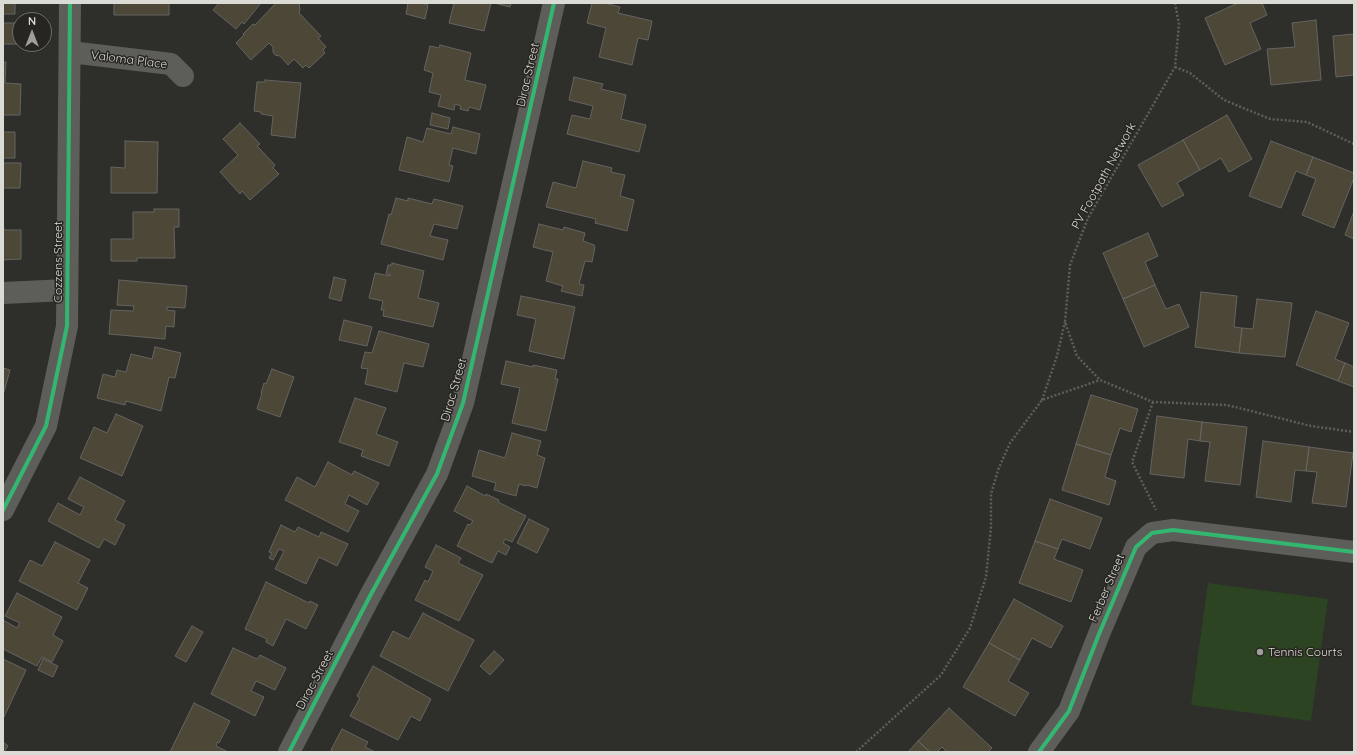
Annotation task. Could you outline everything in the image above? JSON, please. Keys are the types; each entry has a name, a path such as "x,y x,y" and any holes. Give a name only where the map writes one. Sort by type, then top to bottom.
{"street":[{"name":"Cozzens Street","path":"3,510 46,426 67,326 70,3"},
{"name":"Dirac Street","path":"289,752 370,596 437,474 463,403 554,3"},
{"name":"Valoma Place","path":"70,52 171,64 183,76"},
{"path":"3,293 67,290"},
{"name":"Ferber Street","path":"1039,752 1069,711 1099,634 1136,547 1152,533 1166,530 1354,552"}],"path":[{"path":"1175,67 1190,73 1224,100 1270,119 1307,122 1354,144"},
{"path":"856,752 941,675 970,628 986,577 991,527 991,494 998,470 1010,443 1042,400 1057,356 1065,322"},
{"path":"1042,400 1100,380"},
{"path":"1153,402 1132,462 1166,530"}],"green space":[{"name":"Tennis Courts","path":"1208,583 1328,599 1311,721 1191,705"}],"building":[{"path":"3,3 15,3 15,12 12,12 12,14 3,14"},
{"path":"114,3 169,3 169,15 114,15"},
{"path":"219,3 261,3 244,24 242,22 236,29 213,10"},
{"path":"276,3 299,3 299,13 321,36 318,38 326,47 323,50 325,53 309,68 306,65 303,68 294,59 288,65 280,56 275,55 273,52 273,47 269,43 251,60 236,43 253,24 255,25"},
{"path":"408,3 421,3 428,5 425,19 406,14"},
{"path":"454,3 491,3 484,31 449,23"},
{"path":"494,3 511,3 510,7"},
{"path":"592,3 604,3 620,7 618,13 652,21 648,40 638,38 632,65 599,57 606,28 587,23"},
{"path":"1238,3 1262,3 1267,15 1250,23 1261,49 1225,65 1205,18"},
{"path":"1316,20 1321,80 1271,85 1267,49 1295,47 1292,23"},
{"path":"3,23 12,23 12,44 3,44"},
{"path":"1354,34 1354,75 1336,77 1333,36"},
{"path":"440,45 471,53 465,80 486,85 480,110 469,107 468,111 460,109 461,106 455,104 454,110 438,106 441,95 429,92 433,73 424,70 430,46 439,48"},
{"path":"3,62 6,62 5,83 21,84 20,115 3,115"},
{"path":"574,77 603,84 601,89 626,95 621,119 646,125 639,152 567,134 572,115 590,119 593,106 569,100"},
{"path":"265,80 301,83 295,138 271,135 273,116 254,111 257,82 265,82"},
{"path":"432,113 450,118 448,129 430,125"},
{"path":"1227,115 1252,159 1229,172 1221,158 1200,170 1183,140"},
{"path":"240,123 260,144 257,146 275,165 273,168 279,174 250,200 242,191 240,194 220,172 238,155 223,139"},
{"path":"453,127 480,134 476,154 453,148 449,165 453,166 449,182 399,170 407,137 423,142 427,128 451,134"},
{"path":"3,132 15,132 15,158 3,158"},
{"path":"1183,140 1200,170 1177,183 1184,195 1162,207 1138,165"},
{"path":"125,141 158,142 157,193 111,193 111,167 125,168"},
{"path":"1271,141 1313,157 1306,175 1296,171 1281,208 1249,196"},
{"path":"1313,157 1354,173 1354,178 1334,228 1302,215 1316,179 1306,175"},
{"path":"583,161 612,168 611,172 625,175 620,196 634,200 627,231 595,223 596,219 546,207 553,182 576,188"},
{"path":"3,163 21,163 20,188 3,188"},
{"path":"396,198 408,201 408,198 432,204 434,199 463,206 457,229 434,224 430,236 448,240 443,260 381,244 389,214 391,215"},
{"path":"154,209 179,209 179,227 174,227 175,258 137,258 137,261 111,261 111,239 133,239 133,212 154,212"},
{"path":"1354,211 1354,239 1345,235"},
{"path":"3,223 4,230 21,230 21,259 3,260"},
{"path":"539,224 563,230 564,227 585,233 583,241 594,245 595,247 592,262 585,261 579,284 584,285 582,296 561,291 563,286 546,281 553,252 533,247"},
{"path":"1148,233 1158,256 1145,262 1155,285 1123,299 1103,253"},
{"path":"392,263 424,271 418,298 439,303 433,327 383,316 384,310 381,310 383,301 369,298 375,273 390,276 390,274 386,274 388,265 392,265"},
{"path":"334,277 346,280 341,301 329,298"},
{"path":"119,280 187,286 185,308 167,307 167,310 175,311 174,327 166,326 165,339 109,334 111,310 133,311 134,306 117,305"},
{"path":"1155,285 1166,309 1179,304 1189,327 1144,347 1123,299"},
{"path":"1201,292 1237,296 1234,327 1242,328 1239,353 1195,347"},
{"path":"521,296 575,307 564,359 529,351 536,319 517,315"},
{"path":"1257,299 1292,303 1285,357 1239,353 1242,328 1253,329"},
{"path":"1316,311 1349,323 1335,359 1345,363 1338,381 1296,365"},
{"path":"344,320 372,327 367,346 339,340"},
{"path":"379,331 429,344 423,367 404,363 397,392 365,384 368,369 361,368 365,352 372,353"},
{"path":"155,347 181,353 175,378 169,377 161,411 126,401 125,405 97,398 103,374 115,377 117,370 126,372 131,354 152,359"},
{"path":"506,361 533,367 533,365 557,370 555,379 558,379 546,431 512,423 520,388 501,384"},
{"path":"1345,363 1354,367 1354,387 1338,381"},
{"path":"3,368 10,370 4,392 3,391"},
{"path":"272,369 294,377 280,417 257,409 264,383 266,384"},
{"path":"1091,395 1138,409 1131,432 1120,428 1111,455 1076,444"},
{"path":"355,398 386,408 376,434 398,442 389,466 361,456 363,450 339,442"},
{"path":"116,414 143,426 122,476 80,458 94,427 107,433"},
{"path":"1157,416 1202,422 1200,441 1188,439 1184,478 1150,474"},
{"path":"1202,422 1247,427 1240,485 1205,481 1210,442 1200,441"},
{"path":"512,433 541,441 537,455 545,458 537,488 519,484 516,496 494,490 496,483 472,476 479,450 505,458"},
{"path":"1263,441 1309,447 1306,471 1295,470 1291,502 1256,497"},
{"path":"1076,444 1111,455 1105,477 1116,481 1109,505 1062,490"},
{"path":"1309,447 1353,453 1346,507 1312,503 1317,472 1306,471"},
{"path":"328,462 352,475 354,471 379,483 367,505 349,495 345,504 359,511 348,532 285,500 297,477 315,487"},
{"path":"80,477 125,501 115,520 125,525 115,545 104,539 99,548 48,521 58,503 80,515 84,507 68,499"},
{"path":"467,486 485,496 486,494 499,500 498,502 526,516 512,542 505,539 503,543 510,547 506,555 498,551 492,563 457,546 468,524 470,525 473,521 454,511"},
{"path":"1050,499 1102,518 1090,549 1062,539 1058,549 1035,541"},
{"path":"529,519 549,529 537,553 517,543"},
{"path":"281,525 295,532 298,527 319,537 321,532 348,544 337,566 319,557 306,584 275,569 284,551 279,549 273,560 269,558 272,553 269,552"},
{"path":"1035,541 1058,549 1054,559 1083,570 1071,602 1019,583"},
{"path":"55,542 90,560 78,583 88,588 77,610 19,581 30,560 42,566"},
{"path":"436,545 461,558 458,563 483,575 459,621 415,600 425,580 428,582 433,571 425,567"},
{"path":"266,582 309,603 310,601 318,605 306,629 286,619 273,646 266,642 267,639 245,629"},
{"path":"17,593 62,617 53,635 63,641 52,662 42,657 37,666 3,649 3,620 17,628 20,623 5,616"},
{"path":"1014,599 1063,626 1051,648 1032,638 1020,660 989,643"},
{"path":"423,613 474,640 448,691 380,656 393,631 409,639"},
{"path":"192,626 203,632 186,662 175,656"},
{"path":"989,643 1020,660 1008,681 1029,693 1015,716 963,687"},
{"path":"233,648 257,659 260,655 286,668 275,690 256,681 251,691 264,697 255,716 211,694"},
{"path":"494,651 504,660 490,675 480,666"},
{"path":"3,659 26,670 4,717 3,717"},
{"path":"43,659 58,666 53,677 38,670"},
{"path":"373,666 431,699 420,721 411,716 398,740 350,716 360,698 357,696"},
{"path":"194,703 230,721 216,746 228,752 170,752"},
{"path":"949,708 992,748 988,752 947,752 942,747 937,752 930,752 918,741"},
{"path":"342,729 368,742 365,747 375,752 334,752 331,750"},
{"path":"918,741 930,752 908,752"},
{"path":"3,742 8,746 4,752 3,752"}],"cycle path":[{"path":"3,510 46,426 67,326 70,3"},
{"path":"289,752 370,596 437,474 463,403 554,3"},
{"path":"1039,752 1069,711 1099,634 1136,547 1152,533 1173,530 1354,552"}],"place":[{"name":"Tennis Courts","path":"1260,652"}]}
